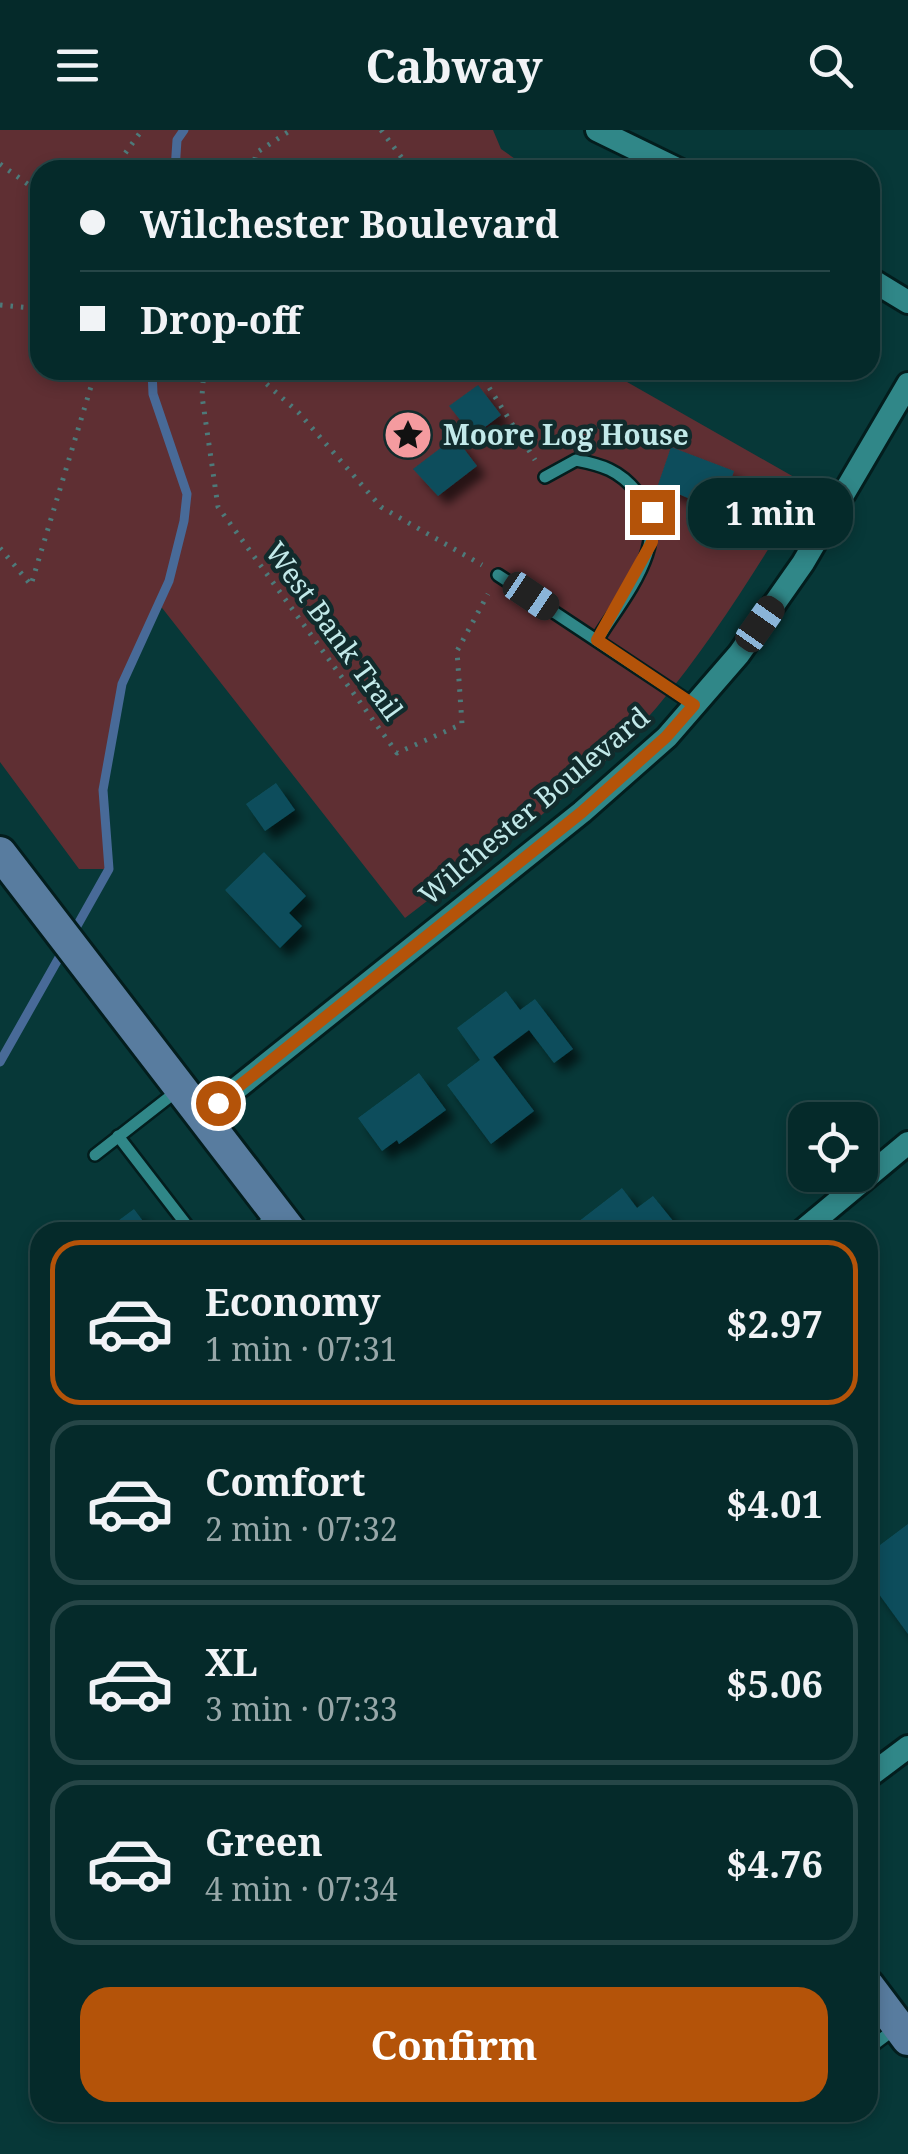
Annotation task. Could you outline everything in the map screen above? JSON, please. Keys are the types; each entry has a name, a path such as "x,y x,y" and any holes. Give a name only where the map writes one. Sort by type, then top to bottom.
{"main road":[{"path":"0,853 202,1116 270,1222"},
{"path":"878,1999 903,2033"}],"street":[{"path":"597,130 658,160"},
{"path":"880,286 908,302"},
{"name":"Wilchester Boulevard","path":"202,1116 582,812 666,737 739,654 803,563 908,384"},
{"path":"813,1222 908,1143"},
{"path":"878,1770 908,1747"}],"lane":[{"path":"546,477 576,460 609,466 634,488 652,512 652,542 597,640"},
{"path":"498,575 694,705"},
{"path":"95,1155 180,1088"},
{"path":"118,1136 184,1222"},
{"path":"878,2045 903,2033"}],"path":[{"path":"120,160 142,130"},
{"path":"255,160 256,152 291,130"},
{"path":"381,130 403,160"},
{"path":"0,164 30,186"},
{"path":"0,305 30,308"},
{"path":"0,548 31,585 93,380"},
{"name":"West Bank Trail","path":"203,380 202,396 218,508 397,753 462,724 457,651 498,575"},
{"path":"262,380 299,413 382,507 498,575"},
{"path":"484,380 546,477"}],"shaded area":[{"path":"0,130 493,130 501,149 517,160 30,160 30,380 624,380 808,485 718,626 630,737 537,819 405,918 159,604 122,684 103,790 109,869 79,869 0,762"}],"building":[{"path":"478,385 501,415 473,436 449,406"},
{"path":"455,437 477,466 438,496 413,469"},
{"path":"671,447 734,471 720,512 658,485"},
{"path":"276,783 295,810 265,831 246,804"},
{"path":"264,852 306,896 289,913 302,926 280,948 225,890"},
{"path":"506,991 520,1010 535,999 573,1049 554,1063 529,1030 493,1057 534,1111 491,1144 447,1085 480,1060 457,1028"},
{"path":"419,1073 446,1110 399,1144 397,1140 382,1151 358,1118"},
{"path":"622,1188 637,1208 653,1196 674,1222 578,1222"},
{"path":"134,1209 144,1222 116,1222"},
{"path":"908,1524 908,1634 878,1593 878,1546"}],"waterway":[{"path":"176,160 177,140 184,130"},
{"path":"73,933 109,869 103,790 122,684 169,581 184,521 187,494 153,394 152,380"},
{"path":"0,1062 65,947"}],"place":[{"name":"Moore Log House","path":"408,435"}],"route":[{"path":"218,1103 582,812 666,737 694,705 597,640 652,542 652,512"}]}
